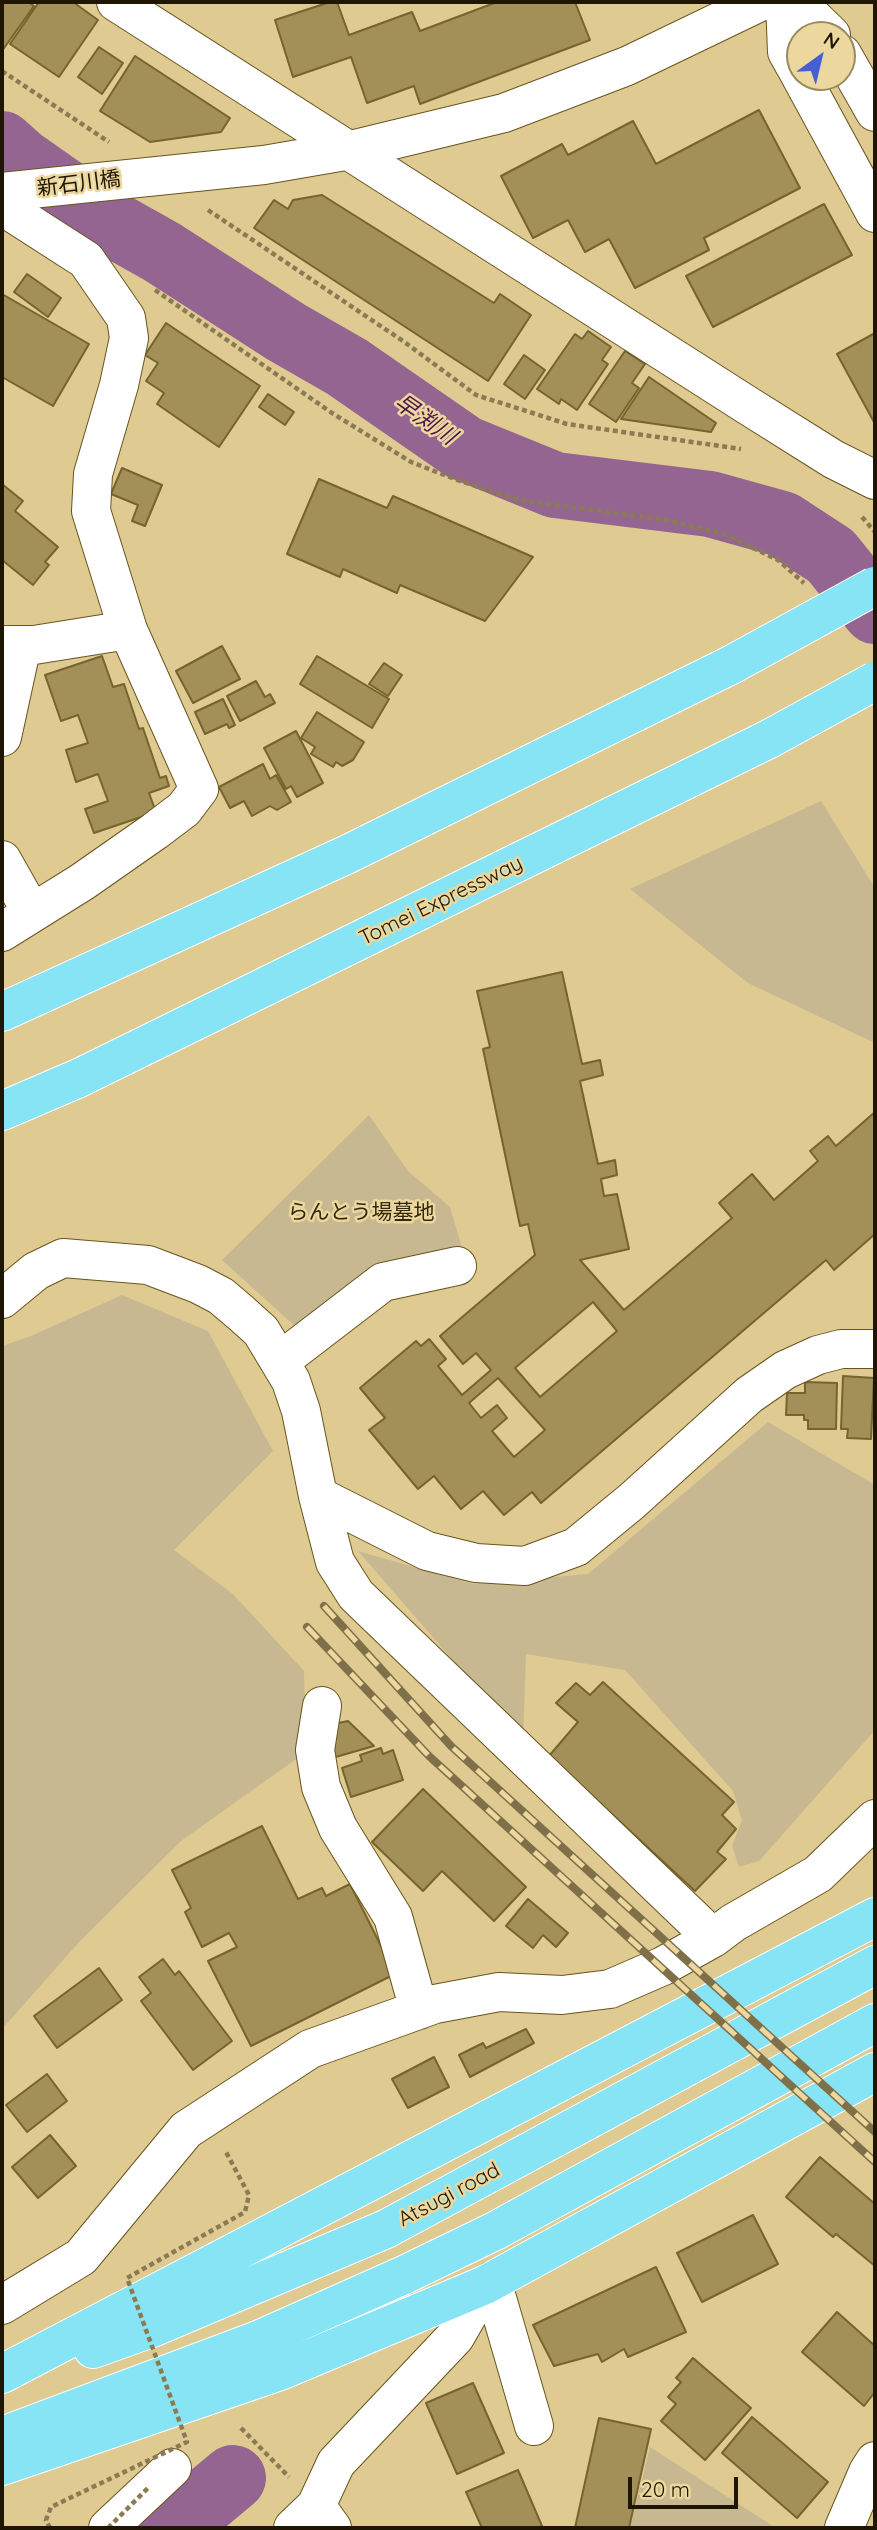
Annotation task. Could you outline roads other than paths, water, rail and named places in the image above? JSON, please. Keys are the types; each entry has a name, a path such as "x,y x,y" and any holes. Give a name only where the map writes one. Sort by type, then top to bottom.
{"highway":[{"path":"2,1012 346,855 731,665 875,586"},
{"name":"Tomei Expressway","path":"2,1111 79,1078 769,739 875,681"},
{"path":"2,2374 875,1917"},
{"name":"Atsugi road","path":"2,2381 152,2328 386,2229 875,1965"},
{"path":"2,2436 258,2340 404,2275 495,2231 875,2023"},
{"path":"2,2466 280,2371 489,2283 874,2075"}],"street":[{"path":"116,2 747,405 833,458 875,480"},
{"name":"新石川橋","path":"6,196 151,176 264,165 351,150 504,113 627,66 760,2"},
{"path":"785,2 786,27"},
{"path":"797,2 817,21"},
{"path":"856,79 875,112"},
{"path":"808,91 875,213"},
{"path":"2,860 17,922 82,882 155,831 184,809 199,789 128,630 91,511 93,474 119,385 129,338 126,318 86,260 6,196"},
{"path":"2,737 12,645 128,630"},
{"path":"2,1299 36,1271 64,1258 148,1265 221,1296 261,1331 291,1381 301,1410 318,1496 335,1562 356,1595 713,1938"},
{"path":"279,1361 383,1282 457,1266"},
{"path":"318,1496 426,1551 476,1563 525,1566 576,1547 632,1502 749,1395 785,1370 818,1355 841,1349 875,1349"},
{"path":"322,1706 315,1749 321,1787 338,1828 393,1917 419,2010"},
{"path":"2,2305 81,2258 186,2130 310,2049 435,2004 499,1992 562,1994 610,1989 663,1966 818,1874 875,1819"},
{"path":"489,2283 534,2426"},
{"path":"314,2521 336,2463 455,2337 489,2283"},
{"path":"844,2528 875,2460"},
{"path":"108,2528 161,2477"}],"waterway":[{"name":"早渕川","path":"2,144 21,161 105,220 162,252 286,332 347,367 464,448 555,485 710,504 782,524 831,556 875,611"},
{"name":"早渕川","path":"173,2528 233,2478"}],"railway":[{"path":"324,1606 451,1746 875,2132"},
{"path":"307,1627 429,1756 875,2162"}],"park label":[{"name":"らんとう場墓地","path":"361,1213"}]}
